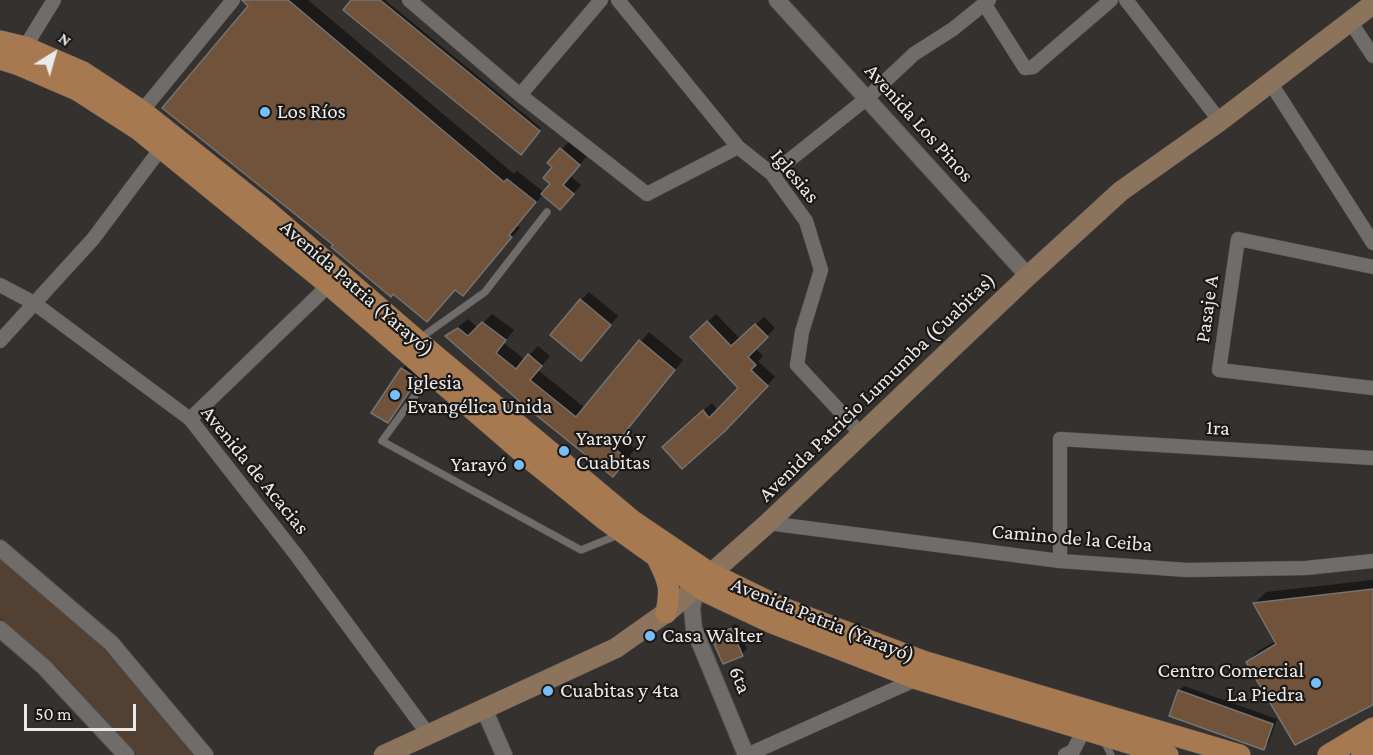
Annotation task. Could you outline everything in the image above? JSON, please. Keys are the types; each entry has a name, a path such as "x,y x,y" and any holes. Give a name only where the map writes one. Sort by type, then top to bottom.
{"main road":[{"name":"Avenida Patricio Lumumba (Cuabitas)","path":"384,755 616,648 666,613 768,524 1120,191 1220,120 1373,4"},
{"name":"Avenida Patria (Yarayó)","path":"0,40 25,46 83,72 142,111 260,216 627,528 656,557 703,580 923,661 1240,755"},
{"name":"Avenida Patria (Yarayó)","path":"0,59 77,90 139,130 260,216 329,285 411,345 432,372 531,460 703,580 724,601 772,624 917,679 1168,755"},
{"path":"656,557 669,581 670,594 666,613"},
{"path":"1328,755 1373,728"},
{"path":"1362,755 1373,748"},
{"path":"1362,755 1373,754"}],"street":[{"path":"25,46 54,0"},
{"path":"142,111 233,0"},
{"path":"409,0 520,95 647,194 738,147"},
{"path":"520,95 601,0"},
{"name":"Iglesias","path":"618,0 738,147 772,174 806,221 821,270 802,332 797,365 862,435"},
{"name":"Avenida Los Pinos","path":"777,0 1028,276"},
{"path":"772,174 866,99 914,54 987,3 1025,68 1033,67 1111,0"},
{"path":"1126,0 1220,120"},
{"path":"1350,21 1373,56"},
{"path":"1270,82 1373,243"},
{"path":"0,341 93,239 162,147"},
{"name":"Pasaje A","path":"1373,267 1238,239 1219,370 1373,388"},
{"name":"Avenida de Acacias","path":"0,285 34,303 190,420 297,556 428,734"},
{"path":"190,420 329,285"},
{"name":"1ra","path":"1060,561 1060,440 1373,458"},
{"name":"Camino de la Ceiba","path":"768,524 1060,561 1187,570 1306,568 1373,561"},
{"path":"0,548 111,643 205,755"},
{"name":"6ta","path":"703,580 692,609 694,629 747,755"},
{"path":"0,629 44,667 126,755"},
{"path":"747,755 917,679"},
{"path":"484,710 504,755"},
{"path":"1072,754 1092,732"}],"lane":[{"path":"411,345 485,292 548,212"},
{"path":"432,372 382,441 581,550 627,528"},
{"path":"1092,732 1111,755"}],"shaded area":[{"path":"0,557 91,635 163,715 193,755 136,755 57,667 0,618"}],"building":[{"path":"242,0 288,0 504,182 507,179 536,202 509,235 512,237 463,296 455,290 427,322 393,294 391,297 331,247 333,245 162,108 248,6"},
{"path":"351,0 380,0 540,131 521,155 343,10"},
{"path":"560,148 580,165 563,185 574,194 560,210 541,194 550,184 543,178 552,167 547,163"},
{"path":"580,299 611,325 581,361 550,335"},
{"path":"707,321 731,346 755,324 768,337 748,357 756,365 751,370 768,386 725,431 682,469 662,447 703,410 709,418 738,388 690,337"},
{"path":"482,322 506,340 496,353 516,369 528,354 542,366 530,380 576,417 639,340 675,370 613,447 627,459 613,477 526,407 445,336 458,328 468,336"},
{"name":"Iglesia Evangélica Unida","path":"401,368 418,379 388,423 371,413"},
{"name":"Centro Comercial La Piedra","path":"1373,589 1373,705 1295,745 1246,662 1276,644 1253,603"},
{"path":"731,628 743,656 723,664 711,637"},
{"path":"1178,690 1273,724 1264,750 1169,716"}],"place":[{"name":"Los Ríos","path":"265,112"},
{"name":"Iglesia Evangélica Unida","path":"395,395"},
{"name":"Yarayó y Cuabitas","path":"564,451"},
{"name":"Yarayó","path":"519,465"},
{"name":"Casa Walter","path":"650,636"},
{"name":"Centro Comercial La Piedra","path":"1316,683"},
{"name":"Cuabitas y 4ta","path":"548,691"}]}
